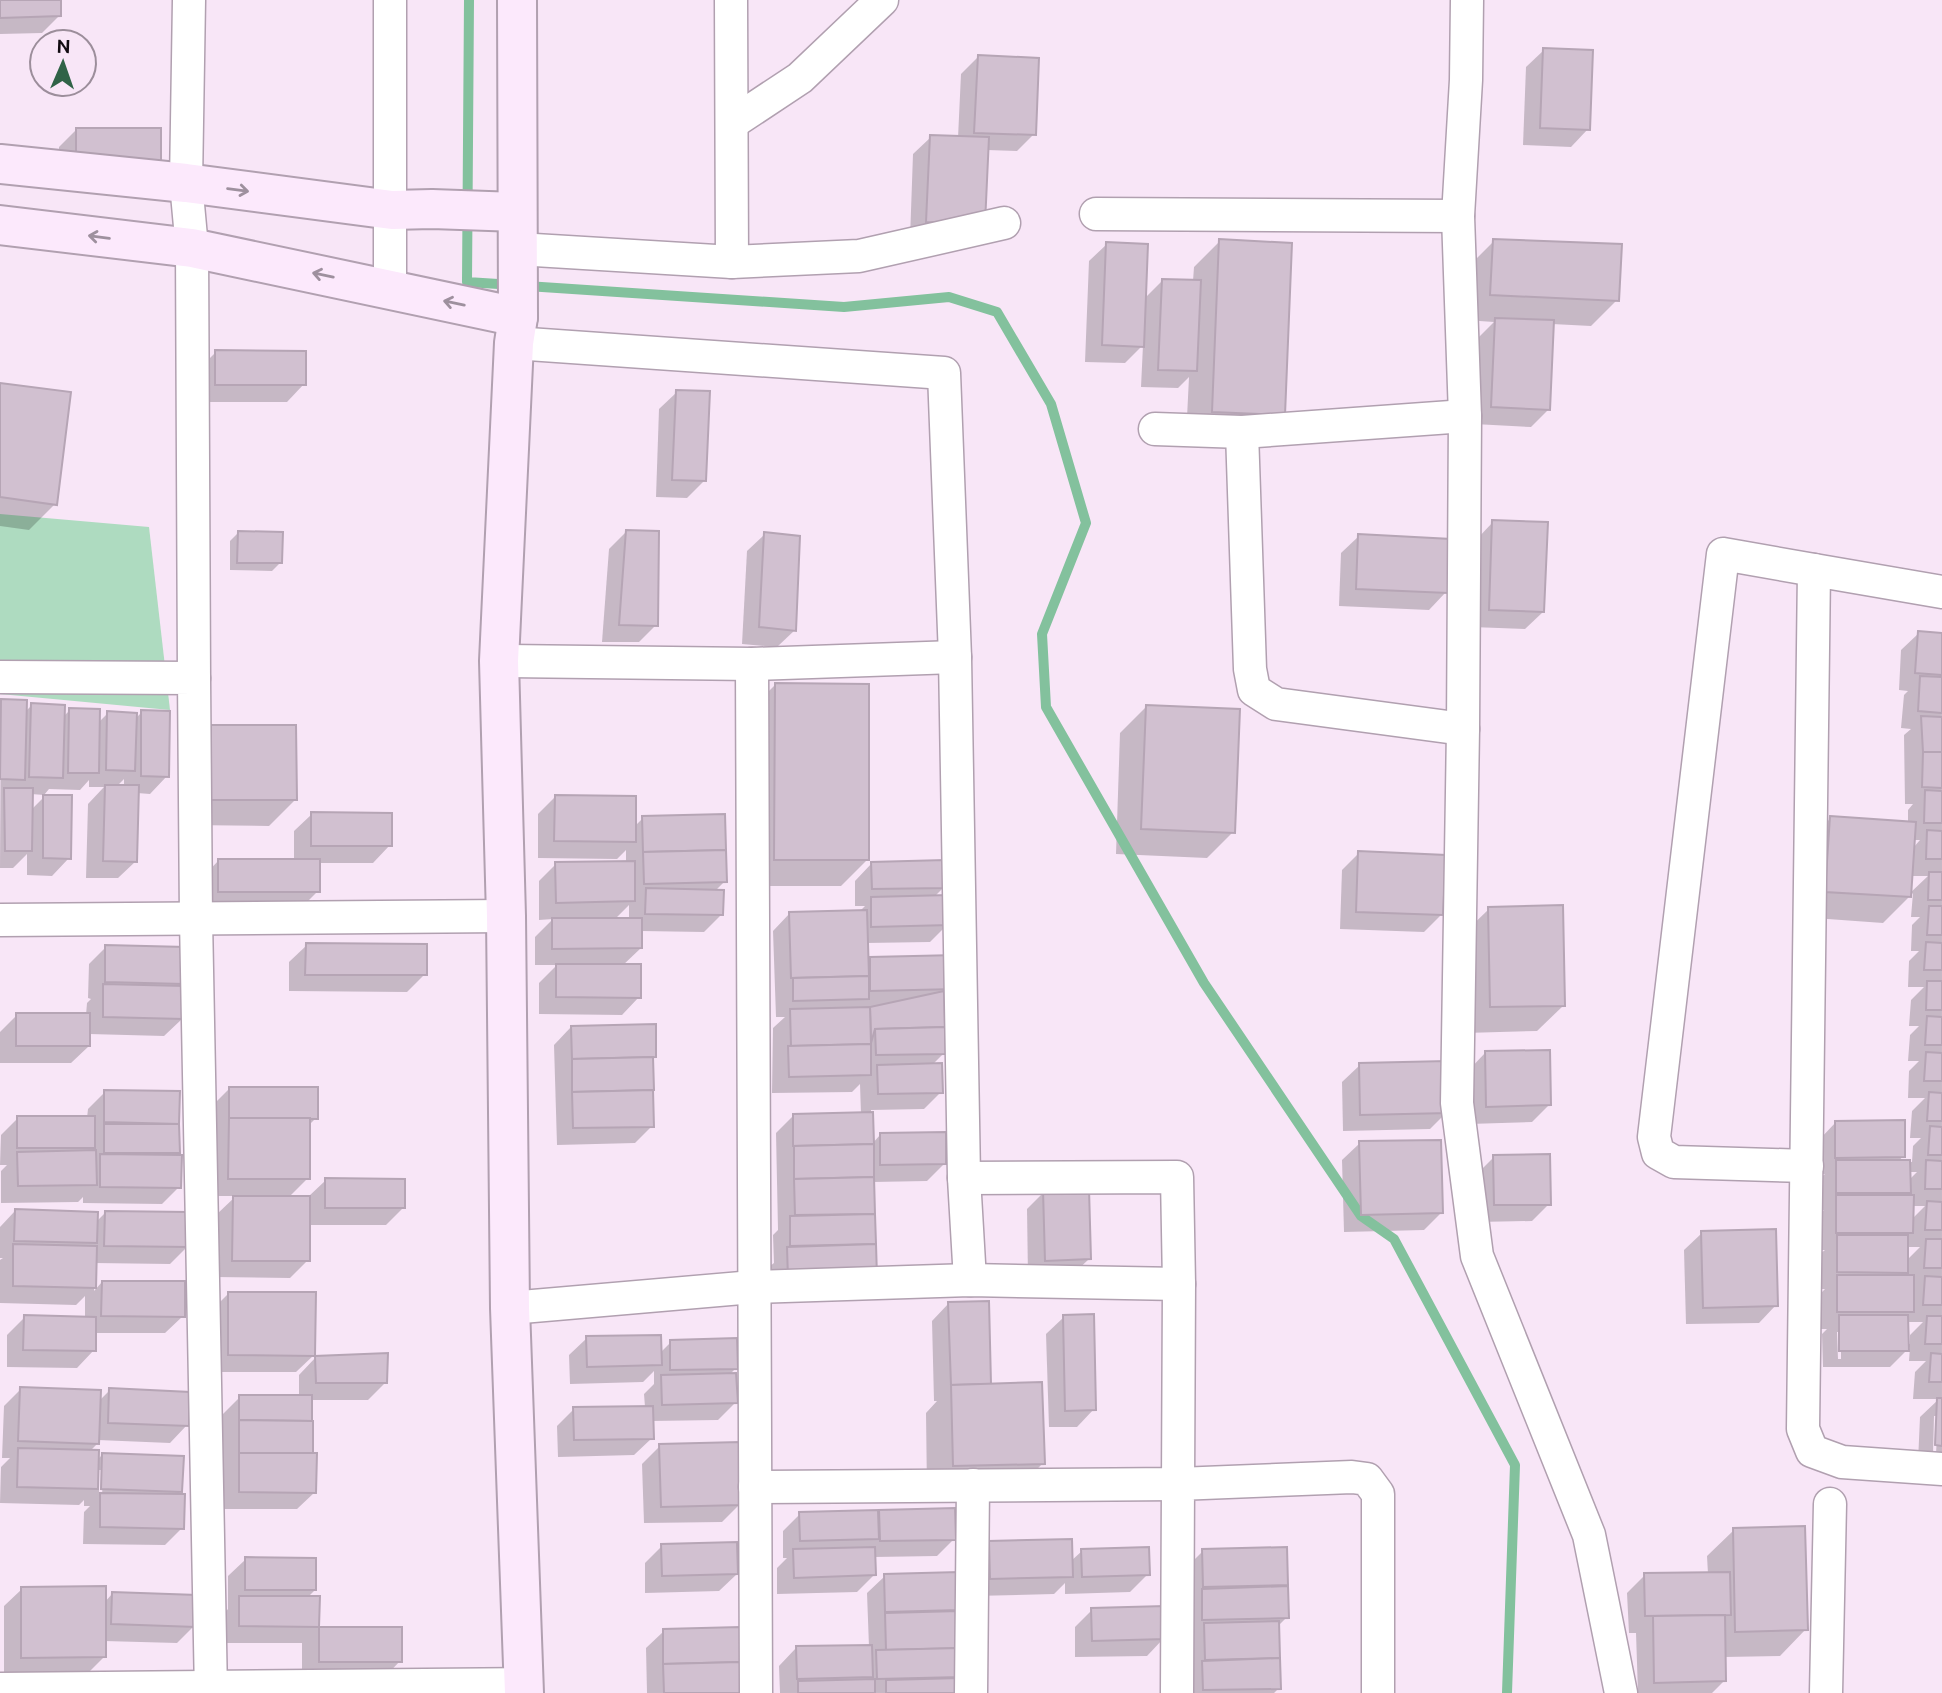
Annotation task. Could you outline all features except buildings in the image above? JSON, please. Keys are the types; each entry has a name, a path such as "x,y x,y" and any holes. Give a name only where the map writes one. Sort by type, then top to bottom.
{"street":[{"path":"189,0 186,183 192,248 196,919 211,1690"},
{"path":"390,0 390,290"},
{"path":"0,1689 524,1688 510,1308 506,916 499,661 512,271 517,0"},
{"path":"731,0 732,262"},
{"path":"732,123 800,78 882,0"},
{"path":"1467,0 1466,80 1458,216 1465,416 1457,1103 1477,1256 1589,1535 1621,1693"},
{"path":"0,164 186,183 392,210 432,209 512,271 944,373 955,657 964,1178 970,1280"},
{"path":"1096,214 1458,216"},
{"path":"0,225 192,248 390,290 512,271 859,256 1004,223"},
{"path":"1156,429 1242,432 1465,416"},
{"path":"1242,432 1250,669 1254,690 1276,704 1463,729"},
{"path":"1807,1166 1674,1162 1658,1153 1654,1136 1723,554 1942,592"},
{"path":"1814,570 1803,1429 1812,1451 1842,1462 1942,1469"},
{"path":"499,661 752,664 955,657"},
{"path":"752,664 756,1693"},
{"path":"0,677 194,678"},
{"path":"0,920 506,916"},
{"path":"964,1178 1177,1177 1177,1693"},
{"path":"510,1308 753,1287 970,1280 1179,1284"},
{"path":"755,1486 1178,1484 1352,1477 1367,1479 1378,1493 1378,1693"},
{"path":"971,1693 973,1485"},
{"path":"1826,1693 1830,1504"}],"green space":[{"path":"0,514 149,527 170,710 0,694"}],"waterway":[{"path":"469,0 467,282 844,307 949,297 997,312 1051,404 1086,523 1042,634 1046,707 1204,983 1361,1216 1394,1239 1515,1465 1507,1693"}]}
